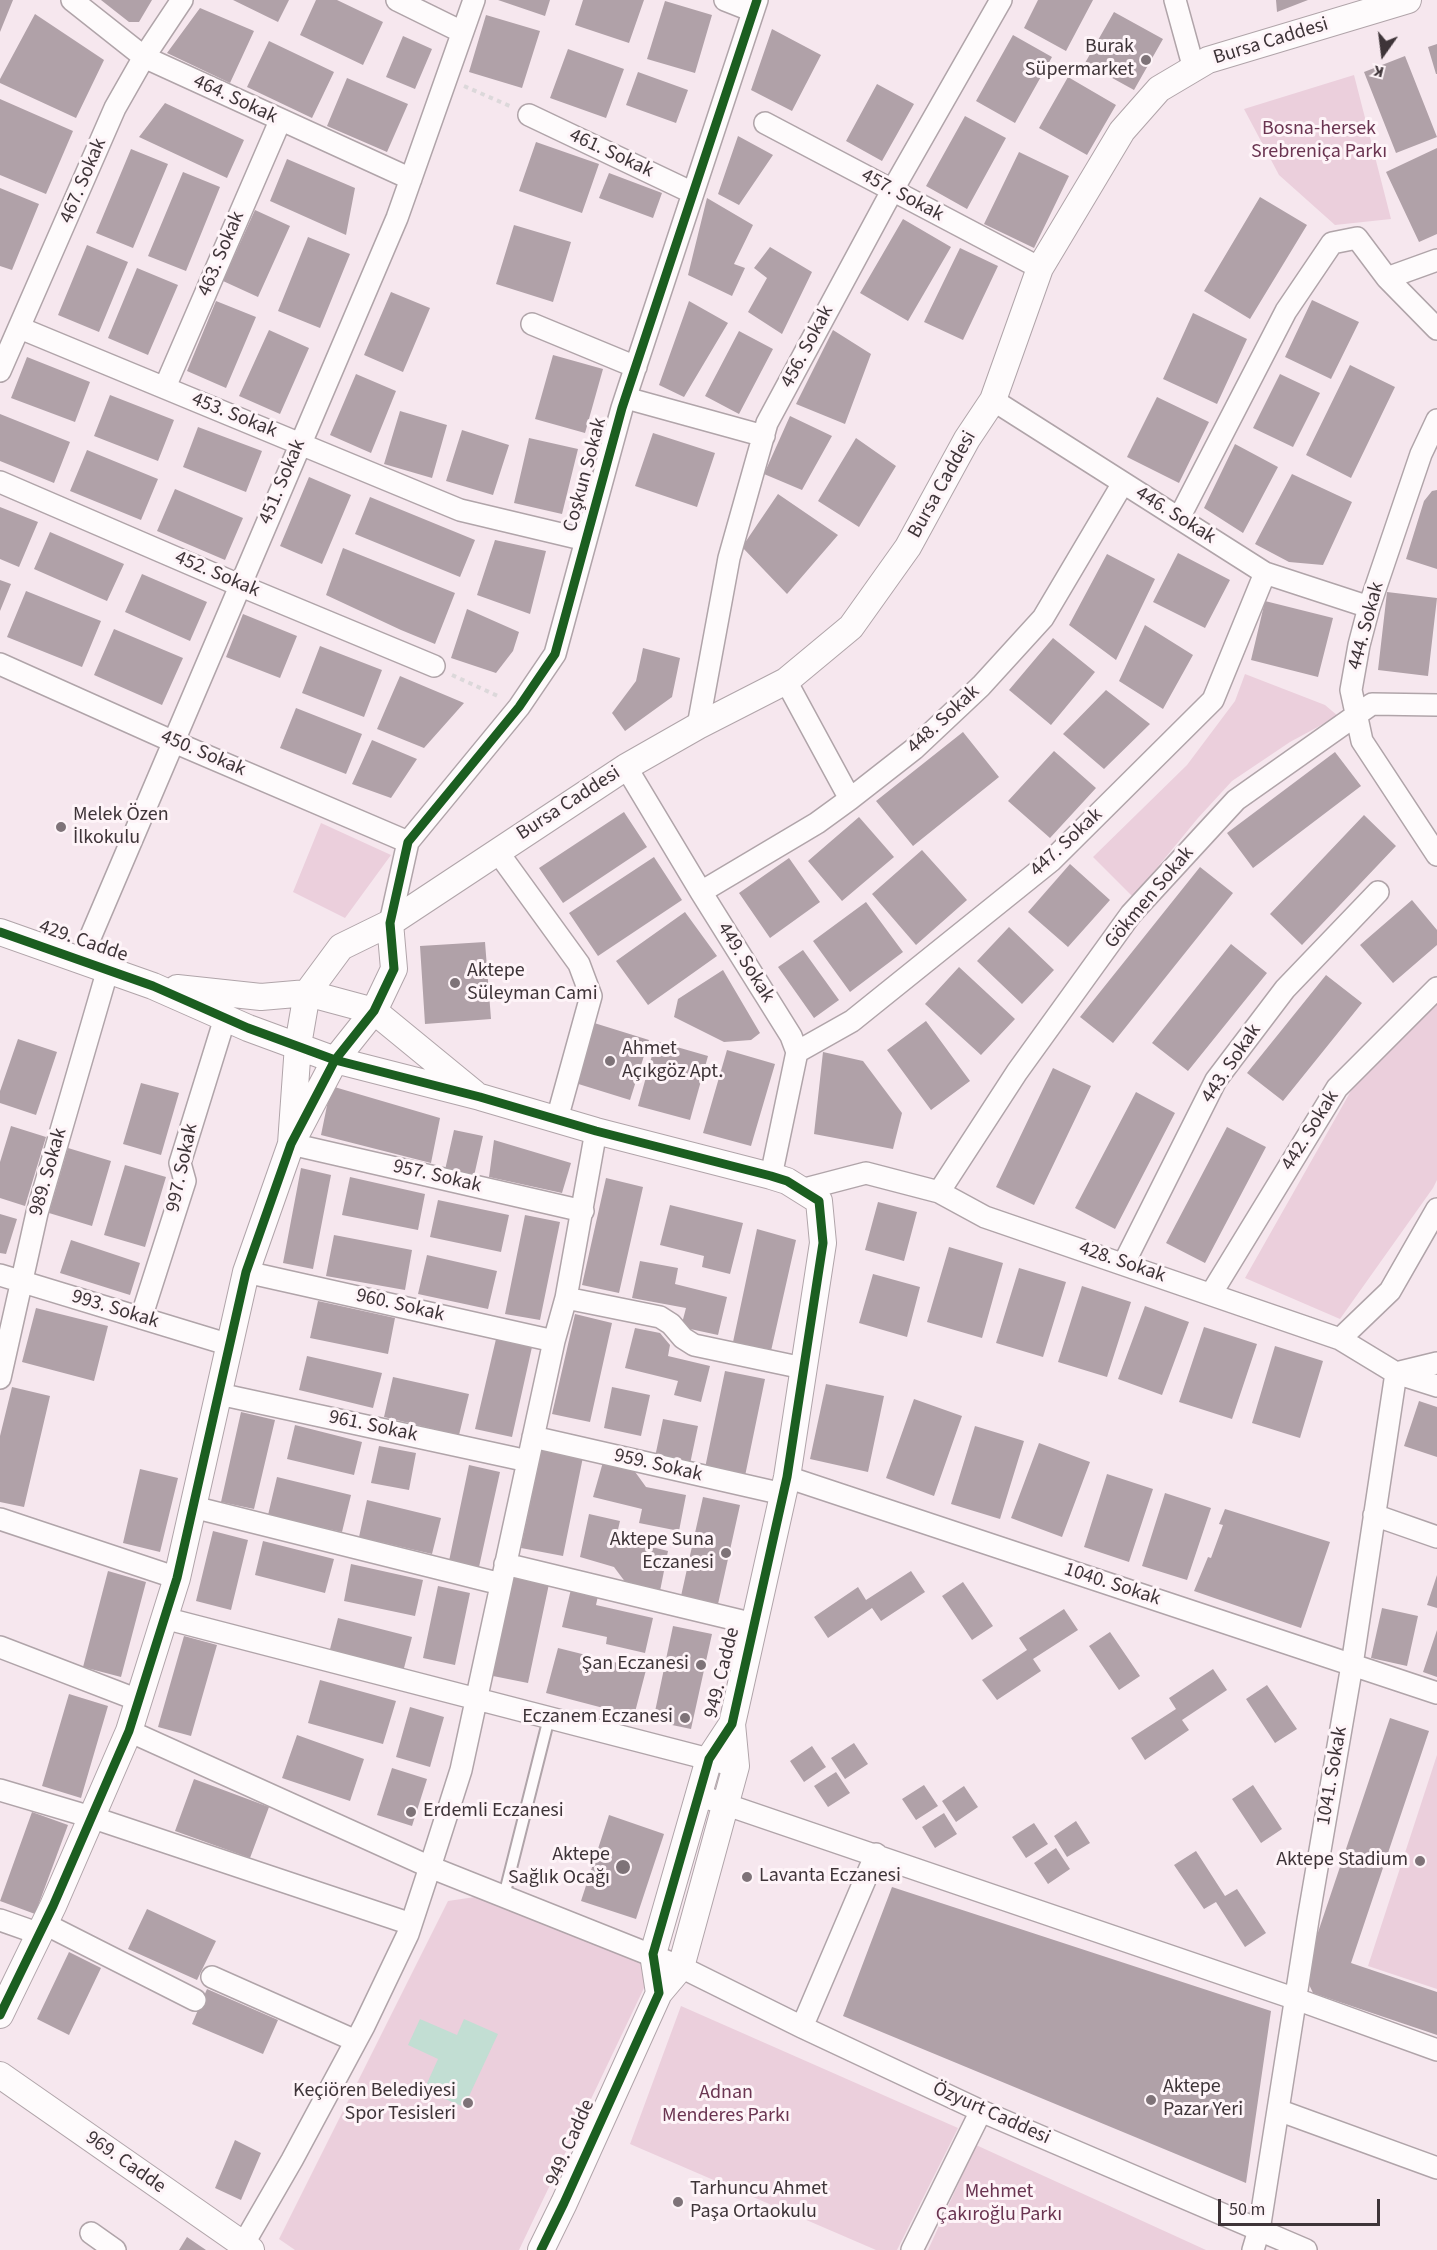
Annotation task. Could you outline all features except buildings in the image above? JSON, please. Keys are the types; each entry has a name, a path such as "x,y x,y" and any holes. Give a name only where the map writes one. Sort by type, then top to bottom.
{"street":[{"name":"464. Sokak","path":"72,0 144,57 411,179"},
{"name":"467. Sokak","path":"0,371 115,108 144,57 182,0"},
{"path":"397,0 462,32"},
{"name":"451. Sokak","path":"81,959 397,218 474,0"},
{"path":"725,0 755,6"},
{"name":"456. Sokak","path":"699,726 729,558 767,423 892,191 1001,0"},
{"path":"1175,0 1194,69"},
{"name":"Bursa Caddesi","path":"308,993 341,948 390,923 626,767 786,681 851,627 908,547 967,439 993,400 1041,268 1122,131 1159,89 1208,60 1408,0"},
{"name":"Coşkun Sokak","path":"390,923 408,842 519,707 555,654 626,398 755,6"},
{"name":"461. Sokak","path":"529,115 693,193"},
{"name":"463. Sokak","path":"165,387 280,120"},
{"name":"457. Sokak","path":"765,123 1041,268"},
{"path":"1179,518 1286,311 1332,243 1357,238 1387,278 1437,329"},
{"path":"1387,278 1437,260"},
{"path":"532,324 636,367"},
{"name":"453. Sokak","path":"20,328 460,510 586,540"},
{"path":"626,398 764,436"},
{"name":"446. Sokak","path":"993,400 1265,573 1369,607"},
{"name":"444. Sokak","path":"1437,420 1429,456 1369,607 1351,690 1362,741 1437,855"},
{"name":"452. Sokak","path":"0,482 434,666"},
{"name":"448. Sokak","path":"701,892 817,823 850,799 914,749 981,686 1043,618 1123,483"},
{"name":"447. Sokak","path":"797,1052 852,1021 1052,861 1213,700 1265,573"},
{"name":"450. Sokak","path":"0,664 174,742 408,842"},
{"path":"786,681 850,799"},
{"name":"Gökmen Sokak","path":"939,1192 1017,1072 1131,914 1236,800 1356,713 1372,704 1437,705"},
{"name":"449. Sokak","path":"626,767 791,1036 797,1052"},
{"path":"496,851 579,964 591,996 557,1119"},
{"name":"443. Sokak","path":"1124,1263 1216,1080 1285,989 1378,892"},
{"path":"0,2015 42,1929 129,1731 177,1578 246,1272 291,1144 336,1060 375,1011 394,969 390,923"},
{"name":"429. Cadde","path":"0,932 153,986"},
{"name":"989. Sokak","path":"0,1378 37,1214 108,969"},
{"path":"153,986 261,997 308,993 375,1011 480,1097"},
{"path":"153,986 225,1018 336,1060 771,1176 787,1181 801,1190"},
{"name":"442. Sokak","path":"1211,1294 1337,1088 1437,988"},
{"path":"291,1144 298,1045 308,993"},
{"name":"997. Sokak","path":"141,1318 185,1180 180,1163 225,1018"},
{"path":"771,1176 797,1052"},
{"path":"245,2248 356,2041 411,1924 432,1863 461,1770 554,1341 566,1298 596,1131"},
{"name":"957. Sokak","path":"291,1144 583,1211"},
{"name":"428. Sokak","path":"801,1190 867,1173 939,1192 985,1217 1340,1339 1396,1373 1437,1386"},
{"name":"949. Cadde","path":"541,2250 659,1993 654,1948 698,1794 724,1757 785,1486 823,1243 819,1201 801,1190"},
{"path":"1340,1339 1390,1291 1437,1209"},
{"name":"960. Sokak","path":"246,1272 554,1341"},
{"name":"993. Sokak","path":"0,1275 230,1345"},
{"path":"566,1298 660,1317 671,1324 682,1338 694,1345 803,1368"},
{"path":"1396,1373 1437,1363"},
{"name":"1041. Sokak","path":"1256,2240 1352,1665 1396,1373"},
{"name":"961. Sokak","path":"219,1394 528,1461"},
{"name":"959. Sokak","path":"533,1437 785,1486"},
{"name":"1040. Sokak","path":"785,1486 1437,1693"},
{"path":"193,1508 503,1574 754,1623"},
{"path":"1374,1515 1437,1537"},
{"path":"0,1519 177,1578"},
{"path":"164,1618 724,1757 726,1804 683,1960 659,1993"},
{"path":"0,1647 138,1700"},
{"name":"Özyurt Caddesi","path":"129,1731 432,1863 683,1960 802,2027 1256,2240 1306,2250"},
{"path":"0,1790 91,1817 411,1924"},
{"path":"698,1794 1296,1999 1437,2050"},
{"path":"802,2027 876,1854"},
{"path":"0,1920 42,1929 195,2000"},
{"path":"212,1977 356,2041"},
{"name":"969. Cadde","path":"0,2075 245,2248"},
{"path":"912,2250 981,2110"},
{"path":"1278,2110 1437,2168"},
{"path":"91,2233 115,2250"}],"lane":[{"path":"506,1891 551,1713"}],"path":[{"path":"445,78 529,115"},
{"path":"434,666 519,707"}],"green space":[{"name":"Bosna-hersek Srebreniça Parkı","path":"1354,75 1391,219 1335,225 1279,175 1244,109"},
{"path":"1245,674 1325,705 1338,716 1290,742 1232,781 1198,818 1133,897 1093,857 1187,765 1235,701"},
{"path":"321,823 391,855 345,918 293,892"},
{"path":"1437,1002 1437,1180 1433,1188 1340,1319 1245,1278 1356,1082"},
{"name":"Aktepe Stadium","path":"1437,1755 1437,1989 1368,1966"},
{"name":"Keçiören Belediyesi Spor Tesisleri","path":"475,1897 654,1967 519,2250 295,2250 279,2239 448,1901"},
{"name":"Adnan Menderes Parkı","path":"681,2006 958,2128 897,2250 876,2250 630,2144"},
{"name":"Mehmet Çakıroğlu Parkı","path":"976,2145 1206,2250 928,2250"}],"shaded area":[{"path":"420,2019 457,2035 464,2019 498,2034 464,2107 424,2090 438,2059 408,2045"}],"cycle path":[{"path":"0,2015 53,1906 129,1731 177,1578 246,1272 291,1144 335,1060 374,1011 394,969 390,923 408,842 519,707 555,654 622,408 757,0"},
{"path":"0,932 153,986 248,1028 335,1060 771,1176 787,1181 819,1201 823,1243 787,1477 732,1724 709,1759 653,1954 659,1993 541,2250"}],"place":[{"name":"Burak Süpermarket","path":"1146,60"},
{"name":"Melek Özen İlkokulu","path":"61,827"},
{"name":"Aktepe Süleyman Cami","path":"455,983"},
{"name":"Ahmet Açıkgöz Apt.","path":"610,1061"},
{"name":"Aktepe Suna Eczanesi","path":"726,1553"},
{"name":"Şan Eczanesi","path":"701,1665"},
{"name":"Eczanem Eczanesi","path":"685,1718"},
{"name":"Erdemli Eczanesi","path":"411,1812"},
{"name":"Aktepe Stadium","path":"1420,1861"},
{"name":"Aktepe Sağlık Ocağı","path":"623,1867"},
{"name":"Lavanta Eczanesi","path":"747,1877"},
{"name":"Aktepe Pazar Yeri","path":"1151,2100"},
{"name":"Keçiören Belediyesi Spor Tesisleri","path":"468,2103"},
{"name":"Tarhuncu Ahmet Paşa Ortaokulu","path":"678,2202"}]}
